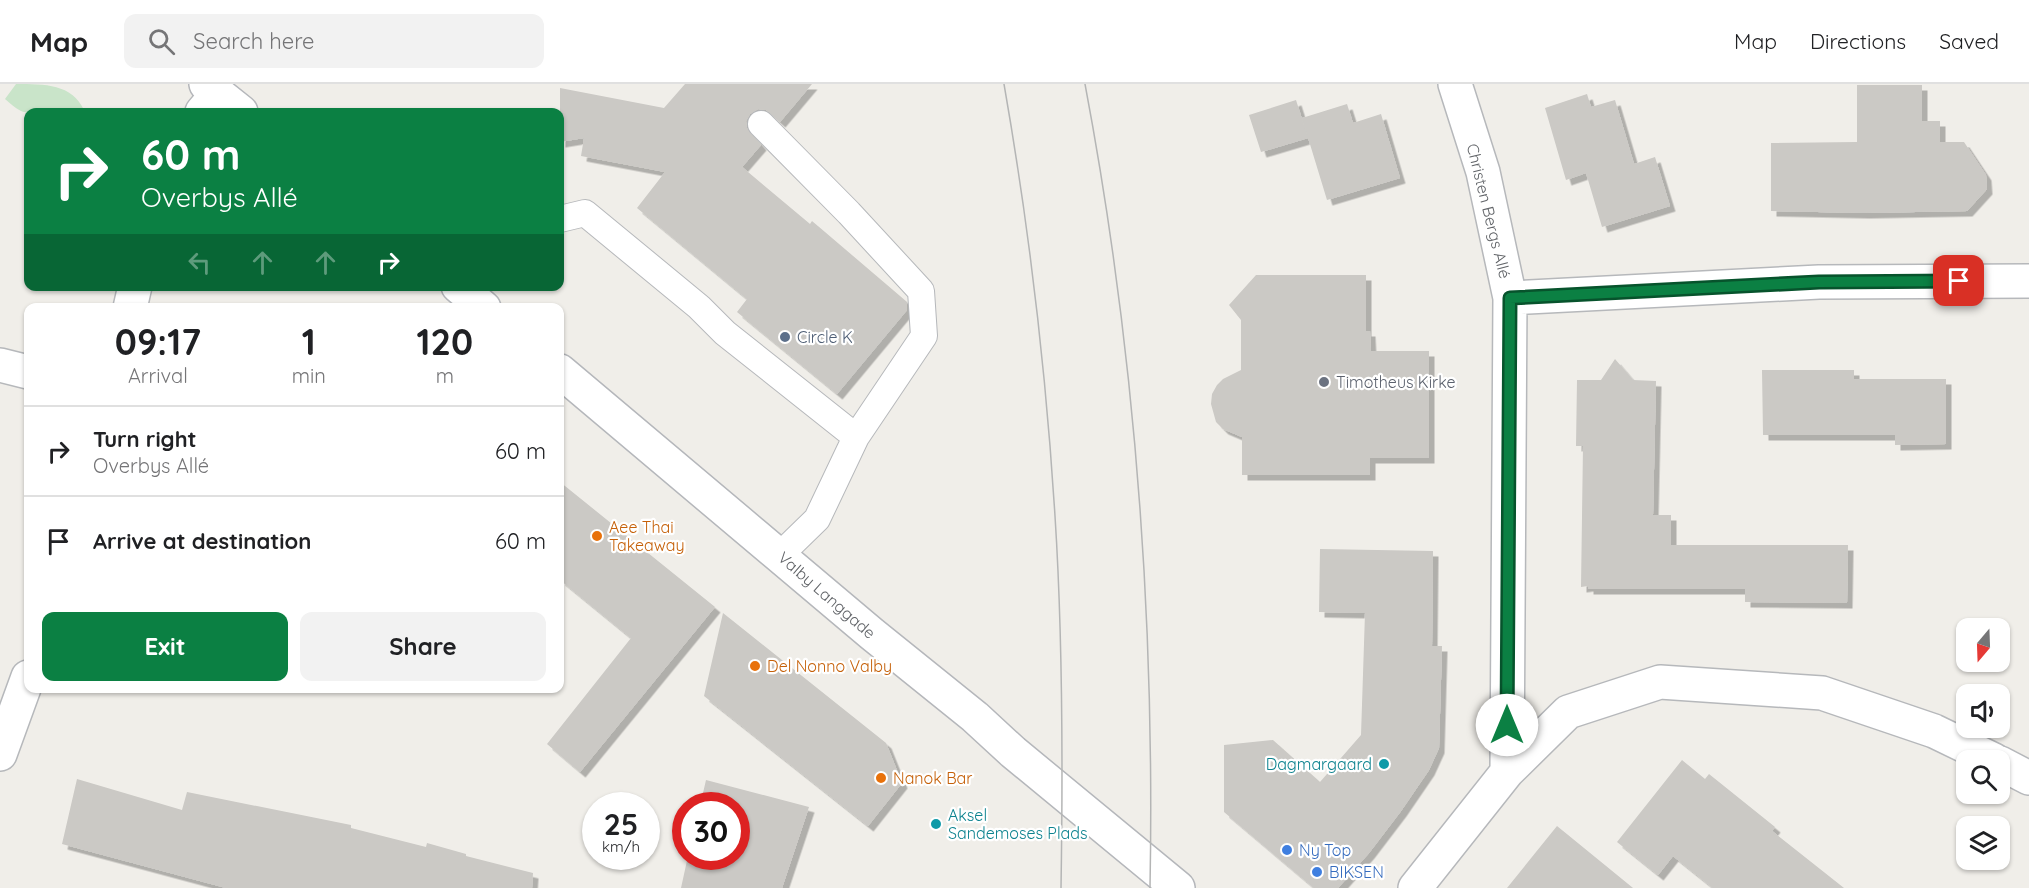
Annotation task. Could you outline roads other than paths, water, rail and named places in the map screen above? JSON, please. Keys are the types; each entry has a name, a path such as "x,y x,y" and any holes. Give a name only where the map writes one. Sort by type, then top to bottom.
{"street":[{"name":"Christen Bergs Allé","path":"1455,84 1483,172 1510,298 1507,772"},
{"path":"1510,298 1819,282 2029,281"},
{"path":"0,365 24,371"},
{"name":"Valby Langgade","path":"564,374 1178,888"},
{"path":"1415,888 1507,772 1568,712 1660,682 1822,693 1934,731 1973,750"},
{"path":"0,754 24,688"},
{"path":"2010,768 2029,777"}],"lane":[{"path":"761,124 849,213 921,291 924,336 856,436 817,519 780,555"},
{"path":"564,218 585,213 699,307 725,333 856,436"}],"tram line":[{"path":"1004,84 1029,245 1042,353 1051,462 1058,562 1061,656 1061,888"},
{"path":"1085,84 1117,283 1138,484 1149,686 1150,888"}],"place":[{"name":"Circle K","path":"785,337"},
{"name":"Timotheus Kirke","path":"1324,382"},
{"name":"Aee Thai Takeaway","path":"597,536"},
{"name":"Del Nonno Valby","path":"755,666"},
{"name":"Dagmargaard","path":"1384,764"},
{"name":"Nanok Bar","path":"881,778"},
{"name":"Aksel Sandemoses Plads","path":"936,824"},
{"name":"Ny Top","path":"1287,850"},
{"name":"BIKSEN","path":"1317,872"}]}
